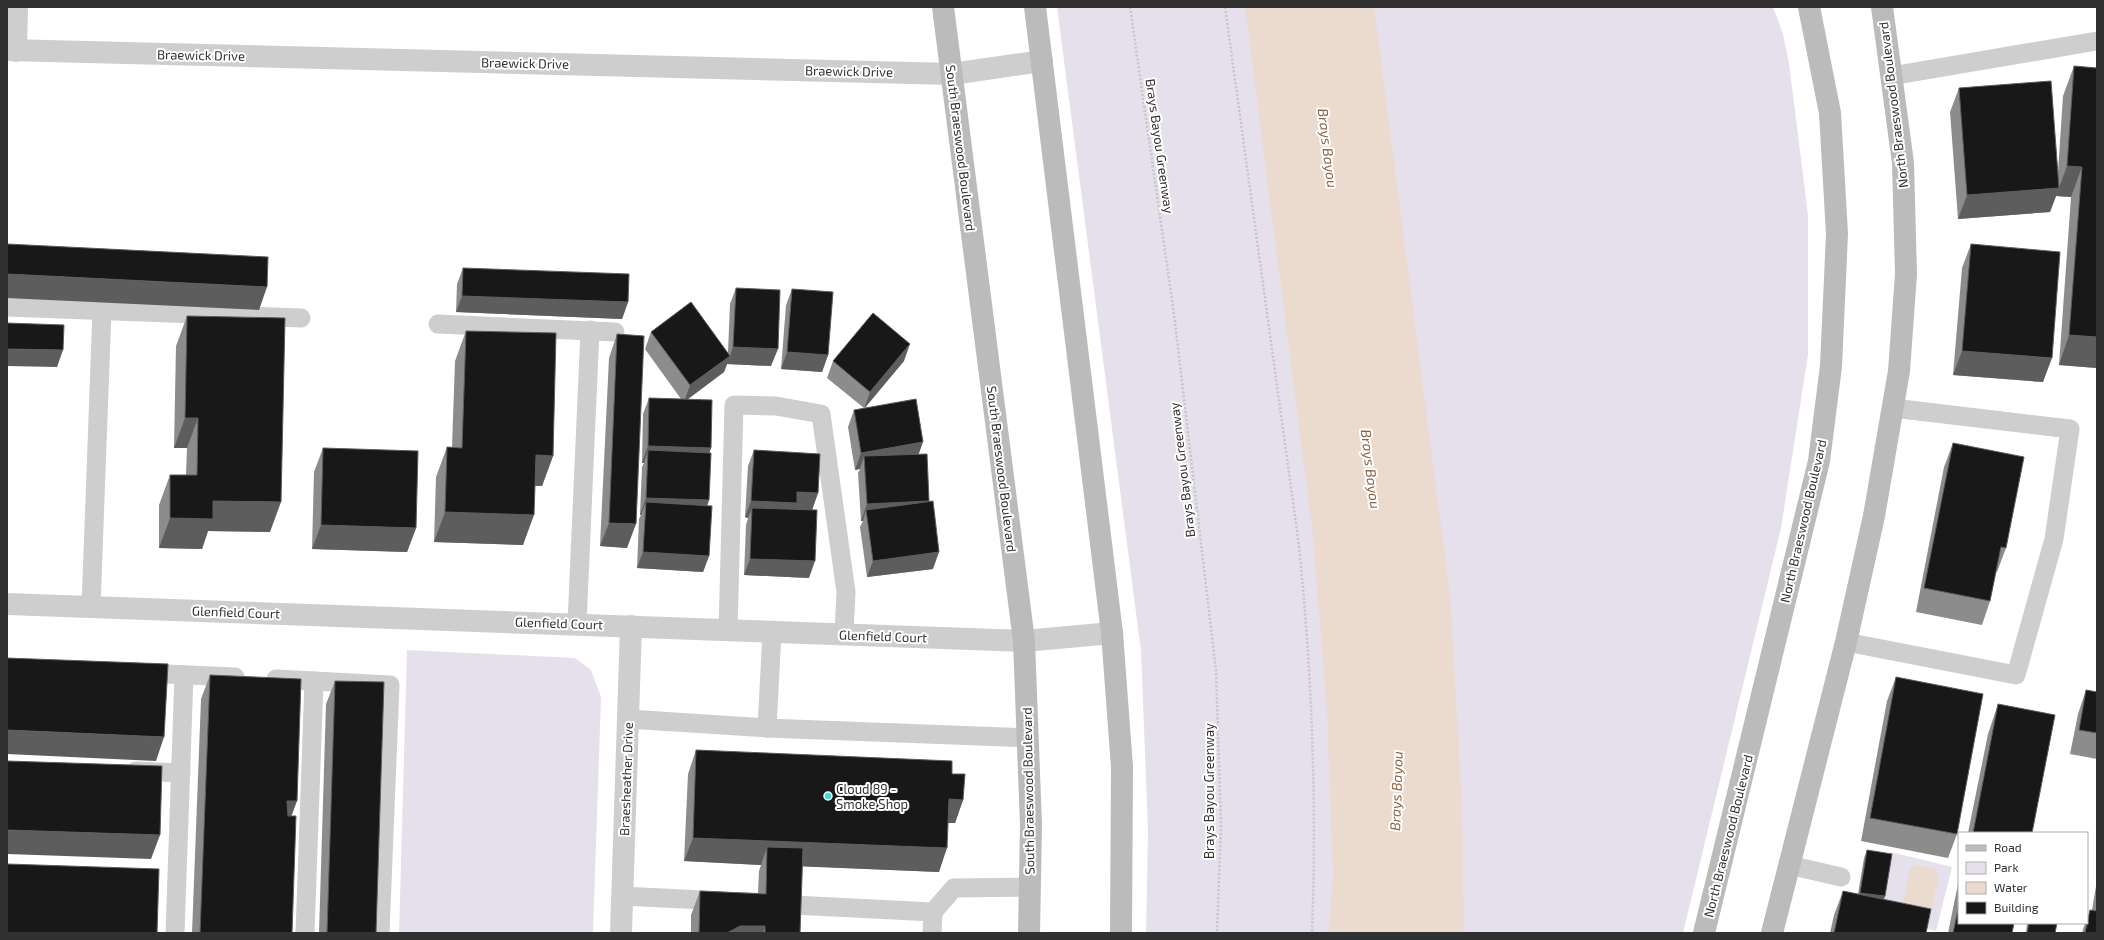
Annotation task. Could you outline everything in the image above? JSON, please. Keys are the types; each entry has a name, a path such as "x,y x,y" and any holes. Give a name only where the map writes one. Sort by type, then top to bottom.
{"main road":[{"name":"South Braeswood Boulevard","path":"944,7 1024,641 1031,824 1029,933"},
{"path":"1035,7 1112,633 1122,767 1121,933"},
{"name":"North Braeswood Boulevard","path":"1704,933 1819,461 1830,374 1838,234 1830,113 1809,7"},
{"name":"North Braeswood Boulevard","path":"1772,933 1846,642 1874,516 1899,371 1906,274 1903,163 1882,7"}],"street":[{"path":"11,51 17,7"},
{"name":"Braewick Drive","path":"11,51 952,74 1042,61"},
{"name":"Glenfield Court","path":"7,604 1024,641 1112,633"},
{"name":"Braesheather Drive","path":"621,933 631,626"}],"lane":[{"path":"1891,76 2097,41"},
{"path":"7,307 301,318"},
{"path":"91,607 102,310"},
{"path":"438,324 615,332"},
{"path":"577,624 590,330"},
{"path":"728,630 734,405 762,406 821,414 846,592 844,634"},
{"path":"1846,642 2016,675 2054,539 2070,429 1892,408"},
{"path":"767,728 772,632"},
{"path":"122,672 390,685 380,933"},
{"path":"175,933 170,877 181,773 184,675"},
{"path":"305,933 314,681"},
{"path":"628,719 767,728 1028,738"},
{"path":"118,770 181,773"},
{"path":"1789,865 1841,877"},
{"path":"932,933 933,912 954,888 1030,887"},
{"path":"622,896 742,902"},
{"path":"793,905 933,912"}],"path":[{"name":"Brays Bayou Greenway","path":"1130,7 1174,314 1216,671 1221,826 1217,933"},
{"path":"1226,7 1299,546 1306,618 1312,720 1315,848 1312,933"}],"green space":[{"path":"1057,7 1773,7 1783,34 1789,63 1808,215 1808,355 1781,528 1683,933 1146,933 1148,831 1141,651"},
{"path":"407,650 575,658 591,670 601,697 593,933 399,933"},
{"path":"1891,852 1952,867 1936,931 1876,916"}],"water":[{"name":"Brays Bayou","path":"1245,7 1374,7 1450,596 1462,804 1464,933 1329,933 1333,877 1327,713 1313,535"},
{"path":"1916,865 1934,869 1939,876 1929,919 1922,924 1901,912 1910,869"}],"building":[{"path":"2074,66 2097,68 2097,337 2069,335 2082,167 2067,166"},
{"path":"2051,81 2059,188 1967,195 1959,88"},
{"path":"7,244 268,257 267,287 7,274"},
{"path":"1971,244 2060,252 2052,358 1962,351"},
{"path":"463,268 629,274 628,302 462,296"},
{"path":"736,288 780,290 778,349 733,347"},
{"path":"792,289 833,292 828,355 787,352"},
{"path":"691,302 730,356 690,385 651,332"},
{"path":"873,313 910,344 870,392 833,361"},
{"path":"187,316 285,318 281,502 213,501 213,519 170,518 170,475 197,475 198,418 185,418"},
{"path":"7,323 64,325 63,350 7,349"},
{"path":"466,331 556,333 553,456 536,455 534,515 445,512 447,447 462,448"},
{"path":"617,334 644,336 636,524 609,523"},
{"path":"649,398 712,400 711,448 648,446"},
{"path":"916,399 923,442 861,453 854,410"},
{"path":"1953,443 2024,457 2006,548 2001,547 1990,601 1924,588"},
{"path":"323,448 418,451 416,528 321,525"},
{"path":"648,450 711,453 709,500 646,498"},
{"path":"754,450 820,454 818,493 797,492 797,503 751,501"},
{"path":"927,454 929,501 867,504 864,456"},
{"path":"933,501 939,552 873,561 866,510"},
{"path":"646,502 712,506 709,556 643,552"},
{"path":"752,508 817,510 815,561 750,559"},
{"path":"7,658 168,664 164,737 7,730"},
{"path":"210,675 301,679 297,801 287,801 288,816 296,816 292,933 200,933"},
{"path":"1896,677 1983,694 1957,834 1870,818"},
{"path":"335,681 384,682 376,933 327,933"},
{"path":"2086,690 2097,692 2097,733 2079,730"},
{"path":"1998,704 2055,715 2032,832 1973,832"},
{"path":"696,750 952,761 952,774 965,774 963,800 949,799 947,848 693,838"},
{"path":"7,761 162,766 160,835 7,830"},
{"path":"767,847 803,848 800,933 765,933 765,926 740,926 727,933 699,933 700,891 766,894"},
{"path":"1867,850 1892,854 1885,896 1860,893"},
{"path":"7,864 159,869 157,933 7,933"},
{"path":"1843,891 1931,909 1926,933 1834,933"},
{"path":"1958,910 1958,924 2014,924 2012,933 1953,933"},
{"path":"2090,910 2097,911 2097,933 2085,933"},
{"path":"2029,924 2057,924 2055,933 2027,933"}],"place":[{"name":"Cloud 89 - Smoke Shop","path":"828,796"}]}
